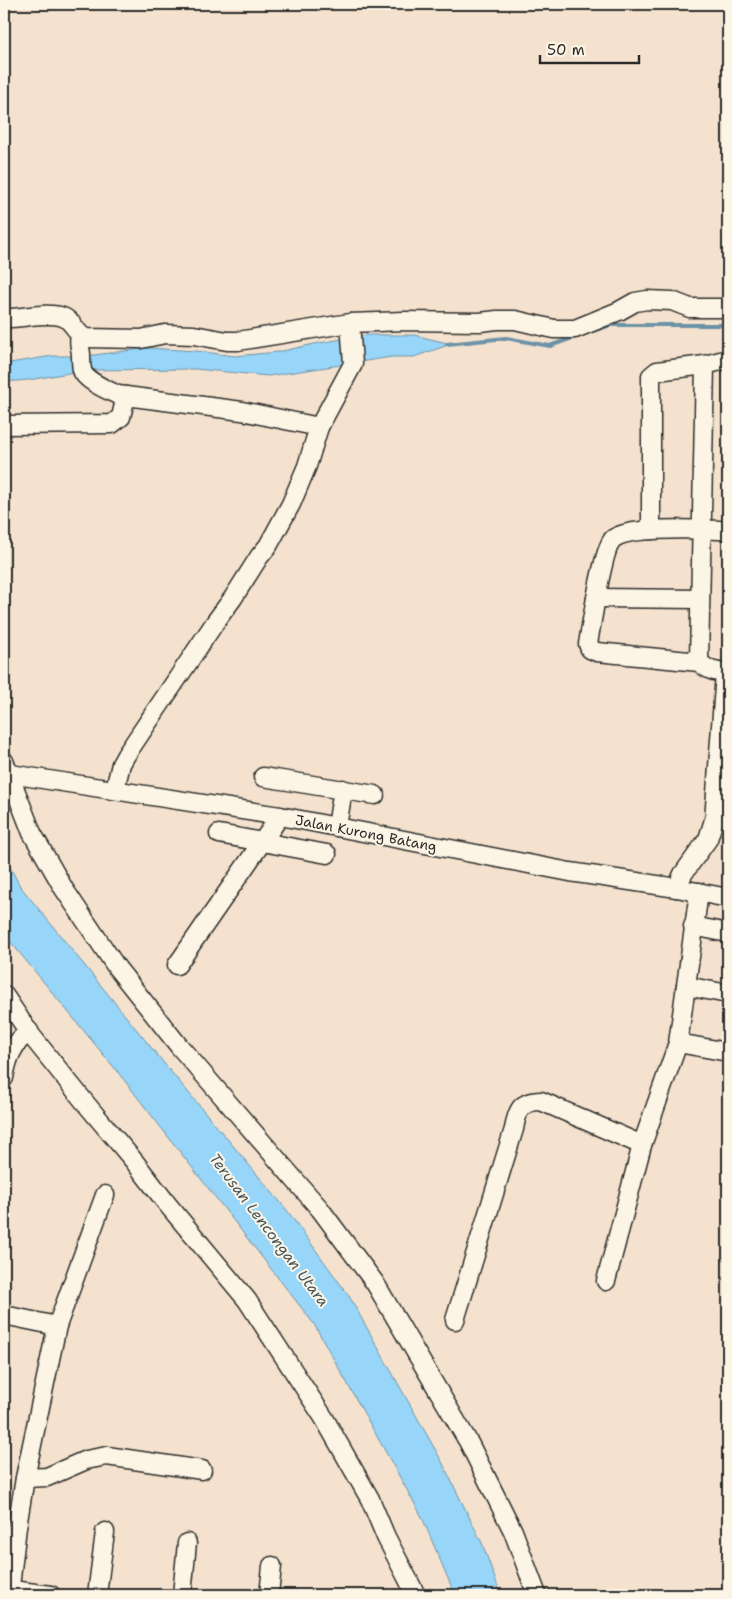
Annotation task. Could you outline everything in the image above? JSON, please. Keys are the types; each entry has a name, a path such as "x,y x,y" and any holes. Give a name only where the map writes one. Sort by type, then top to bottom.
{"street":[{"path":"80,343 86,338 123,340 141,339 165,334 194,335 238,341 422,320 480,322 515,320 554,329 575,329 619,311 634,302 658,299 672,301 690,308 728,308"},
{"path":"4,318 61,316 70,321 80,343 82,372 107,390 126,396 242,411 319,427"},
{"path":"115,789 121,764 126,755 216,620 234,598 259,557 268,546 291,504 307,466 319,427 353,364 350,328"},
{"path":"651,530 651,376 657,371 705,365 728,359"},
{"path":"699,662 705,365"},
{"path":"4,425 112,424 121,417 126,396"},
{"path":"677,888 688,866 708,839 714,820 727,673 706,669 699,662 597,652 590,649 588,644 606,554 613,539 622,535 651,530 728,530"},
{"path":"596,598 700,599"},
{"path":"5,769 32,833 64,889 117,968 179,1046 320,1209 375,1283 469,1443 513,1531 536,1595"},
{"name":"Jalan Kurong Batang","path":"5,769 280,816 570,872 677,888 728,898"},
{"path":"263,777 375,795"},
{"path":"337,827 343,789"},
{"path":"177,965 280,816"},
{"path":"219,834 327,854"},
{"path":"606,1281 642,1145 678,1043 699,892"},
{"path":"693,926 728,932"},
{"path":"686,986 728,994"},
{"path":"4,995 29,1031 87,1105 247,1300 324,1418 370,1499 386,1537 416,1595"},
{"path":"4,1078 11,1051 29,1031"},
{"path":"678,1043 728,1052"},
{"path":"455,1320 512,1138 518,1111 522,1106 531,1101 541,1101 642,1145"},
{"path":"51,1595 8,1591 10,1526 25,1478 58,1326 105,1194"},
{"path":"4,1315 58,1326"},
{"path":"25,1478 46,1477 86,1460 107,1456 202,1470"},
{"path":"97,1595 106,1532"},
{"path":"182,1595 187,1543"},
{"path":"270,1595 272,1566"}],"water":[{"path":"366,335 414,335 451,344 414,357 392,357 268,376 195,369 86,370 29,380 4,382 4,364 52,356 86,356 148,348 235,356 278,352"},
{"name":"Terusan Lencongan Utara","path":"4,856 20,886 167,1067 286,1209 349,1296 441,1460 482,1543 501,1595 455,1595 421,1515 314,1324 117,1071 4,934"}],"waterway":[{"path":"589,332 611,325 728,325"},
{"path":"447,344 506,338 550,346 578,336"}]}
